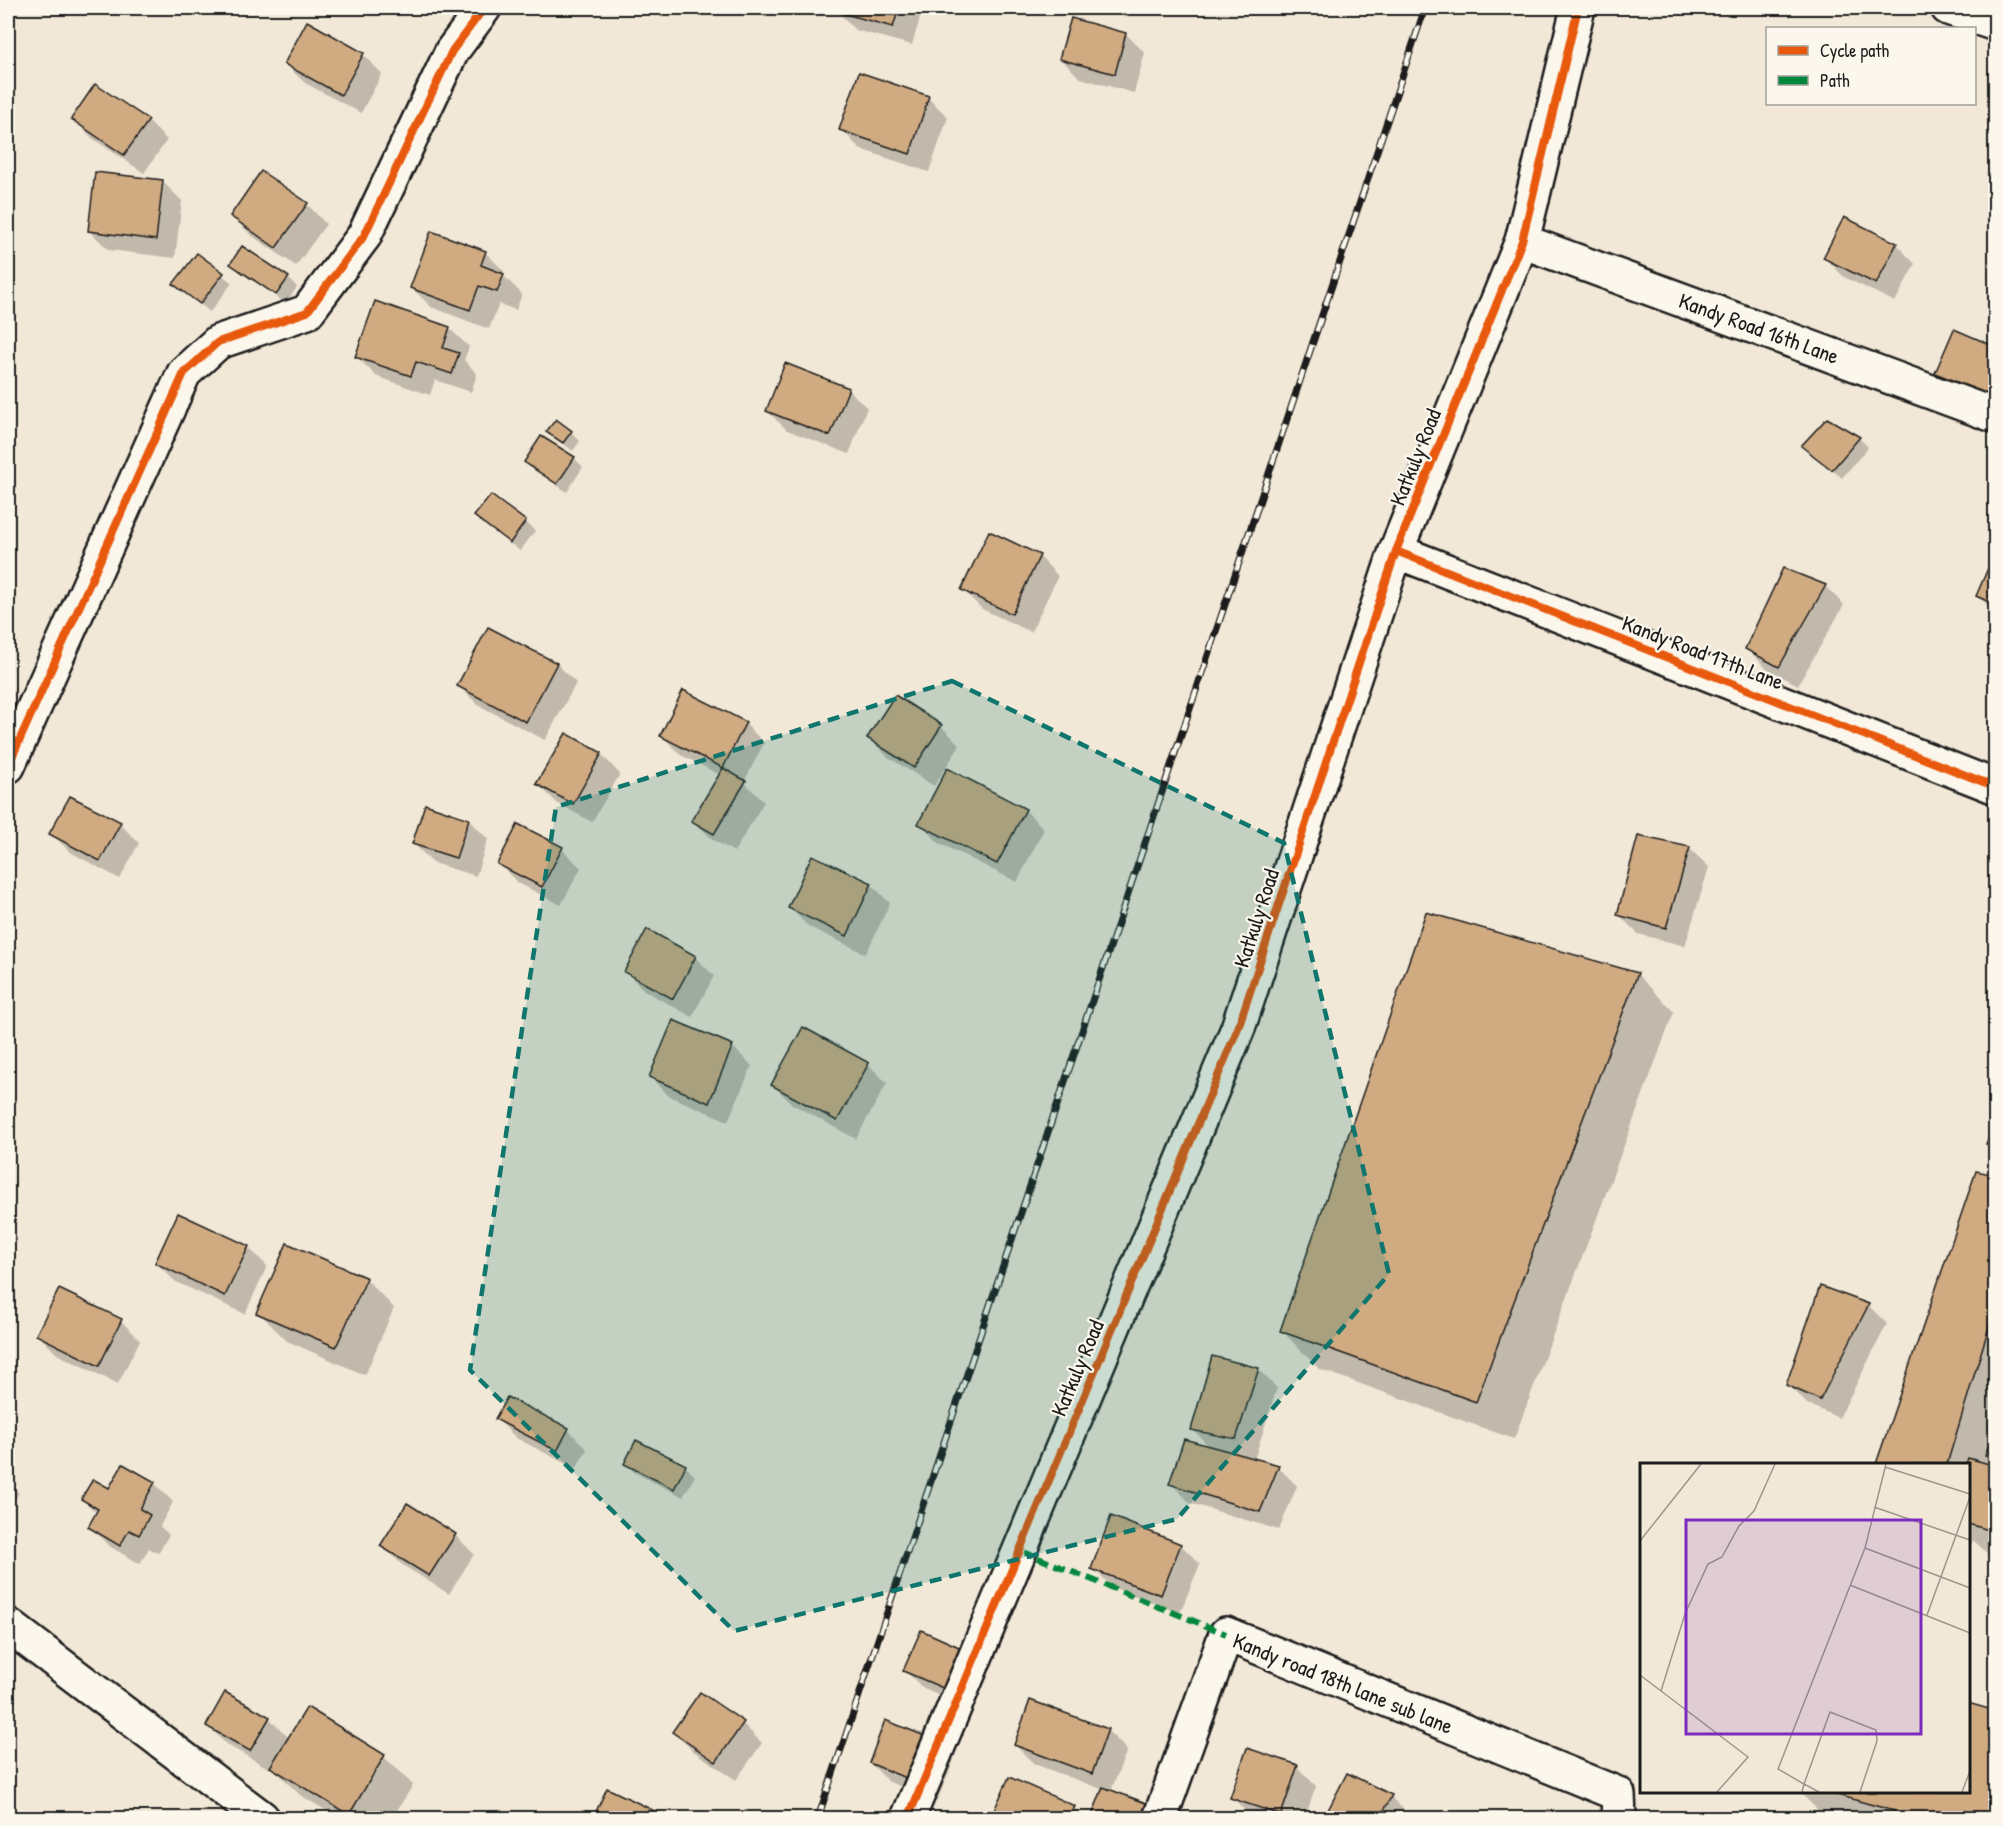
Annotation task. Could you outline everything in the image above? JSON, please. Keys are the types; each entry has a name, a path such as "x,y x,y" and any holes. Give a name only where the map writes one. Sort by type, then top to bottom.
{"street":[{"path":"8,766 184,373 218,342 307,312 364,236 452,51 484,8"},
{"name":"Katkuly Road","path":"908,1818 1238,1028 1396,552 1522,241 1578,8"},
{"path":"1948,8 1995,24"},
{"name":"Kandy Road 16th Lane","path":"1522,241 1995,416"},
{"name":"Kandy Road 17th Lane","path":"1396,552 1995,787"},
{"path":"8,1625 262,1818"},
{"name":"Kandy road 18th lane sub lane","path":"1160,1818 1226,1634 1618,1794 1619,1818"}],"highlighted area":[{"path":"952,681 1284,843 1389,1274 1177,1519 734,1631 470,1370 556,807"}],"building":[{"path":"835,8 899,8 893,27 834,11"},
{"path":"1071,18 1126,33 1115,74 1059,59"},
{"path":"307,21 364,53 341,95 284,64"},
{"path":"859,72 929,96 910,154 839,130"},
{"path":"95,84 149,120 124,155 71,119"},
{"path":"261,171 308,203 276,248 230,216"},
{"path":"95,172 163,180 156,240 88,231"},
{"path":"1844,217 1897,243 1876,284 1823,258"},
{"path":"431,231 486,251 481,265 504,274 497,292 479,286 470,310 410,288"},
{"path":"242,246 289,277 276,295 230,264"},
{"path":"197,253 224,273 200,304 173,284"},
{"path":"375,301 450,327 443,348 459,353 452,374 416,362 411,376 355,357"},
{"path":"1954,329 1996,347 1996,398 1935,373"},
{"path":"785,363 849,388 830,436 766,411"},
{"path":"1827,418 1860,437 1832,470 1801,446"},
{"path":"556,419 572,431 563,443 546,432"},
{"path":"541,436 575,457 557,484 524,462"},
{"path":"491,495 526,521 510,543 474,516"},
{"path":"989,531 1040,555 1012,614 961,590"},
{"path":"1989,566 1996,568 1996,605 1976,596"},
{"path":"1783,568 1826,585 1779,667 1745,649"},
{"path":"488,627 557,663 526,722 457,686"},
{"path":"683,690 746,722 723,768 660,736"},
{"path":"895,695 942,725 914,768 867,738"},
{"path":"566,733 602,753 573,804 536,784"},
{"path":"723,768 746,781 714,834 691,821"},
{"path":"947,768 1026,809 997,864 918,824"},
{"path":"70,796 121,822 100,861 49,834"},
{"path":"425,804 469,819 456,858 412,844"},
{"path":"518,824 563,847 542,887 497,864"},
{"path":"1638,836 1690,847 1666,928 1617,915"},
{"path":"812,855 872,883 847,936 788,908"},
{"path":"1426,912 1638,973 1476,1402 1280,1331"},
{"path":"647,929 696,956 673,999 624,972"},
{"path":"673,1020 733,1045 709,1103 649,1077"},
{"path":"803,1027 869,1063 837,1121 771,1085"},
{"path":"1996,1120 1996,1147 1986,1144"},
{"path":"1976,1171 1996,1175 1996,1304 1947,1463 1876,1463"},
{"path":"178,1213 249,1246 225,1296 155,1263"},
{"path":"287,1243 367,1278 336,1347 256,1313"},
{"path":"1820,1286 1869,1304 1820,1400 1786,1385"},
{"path":"59,1289 122,1319 99,1366 36,1335"},
{"path":"1212,1356 1259,1368 1236,1439 1191,1430"},
{"path":"507,1397 569,1428 557,1451 495,1419"},
{"path":"1996,1425 1996,1459 1985,1455"},
{"path":"1184,1439 1279,1465 1260,1512 1169,1484"},
{"path":"636,1440 686,1465 674,1489 624,1464"},
{"path":"1968,1458 1996,1466 1996,1532 1970,1525 1970,1463 1966,1463"},
{"path":"123,1464 155,1482 140,1509 150,1515 139,1535 129,1530 120,1546 88,1527 98,1509 81,1499 93,1479 109,1488"},
{"path":"407,1503 456,1534 429,1576 380,1546"},
{"path":"1111,1516 1181,1544 1161,1595 1091,1569"},
{"path":"921,1630 968,1651 950,1691 903,1671"},
{"path":"225,1692 270,1717 250,1751 206,1726"},
{"path":"700,1692 744,1722 716,1762 672,1732"},
{"path":"1030,1700 1108,1729 1092,1774 1014,1745"},
{"path":"1970,1704 1996,1711 1996,1818 1919,1818 1831,1793 1970,1793"},
{"path":"307,1707 385,1755 349,1815 270,1767"},
{"path":"885,1720 935,1740 918,1783 869,1763"},
{"path":"1247,1748 1298,1765 1281,1815 1230,1798"},
{"path":"1347,1773 1392,1795 1380,1818 1324,1818"},
{"path":"1009,1777 1075,1806 1069,1818 1001,1818 992,1815"},
{"path":"1103,1787 1154,1806 1149,1818 1091,1818"},
{"path":"607,1788 669,1818 593,1818"}],"railway":[{"path":"818,1818 1425,8"}],"marked path":[{"path":"1021,1551 1226,1634"}],"cycle path":[{"path":"8,766 184,373 218,342 307,312 364,236 452,51 484,8"},
{"path":"908,1818 1238,1028 1396,551 1522,241 1578,8"},
{"path":"1396,551 1996,787"}]}
